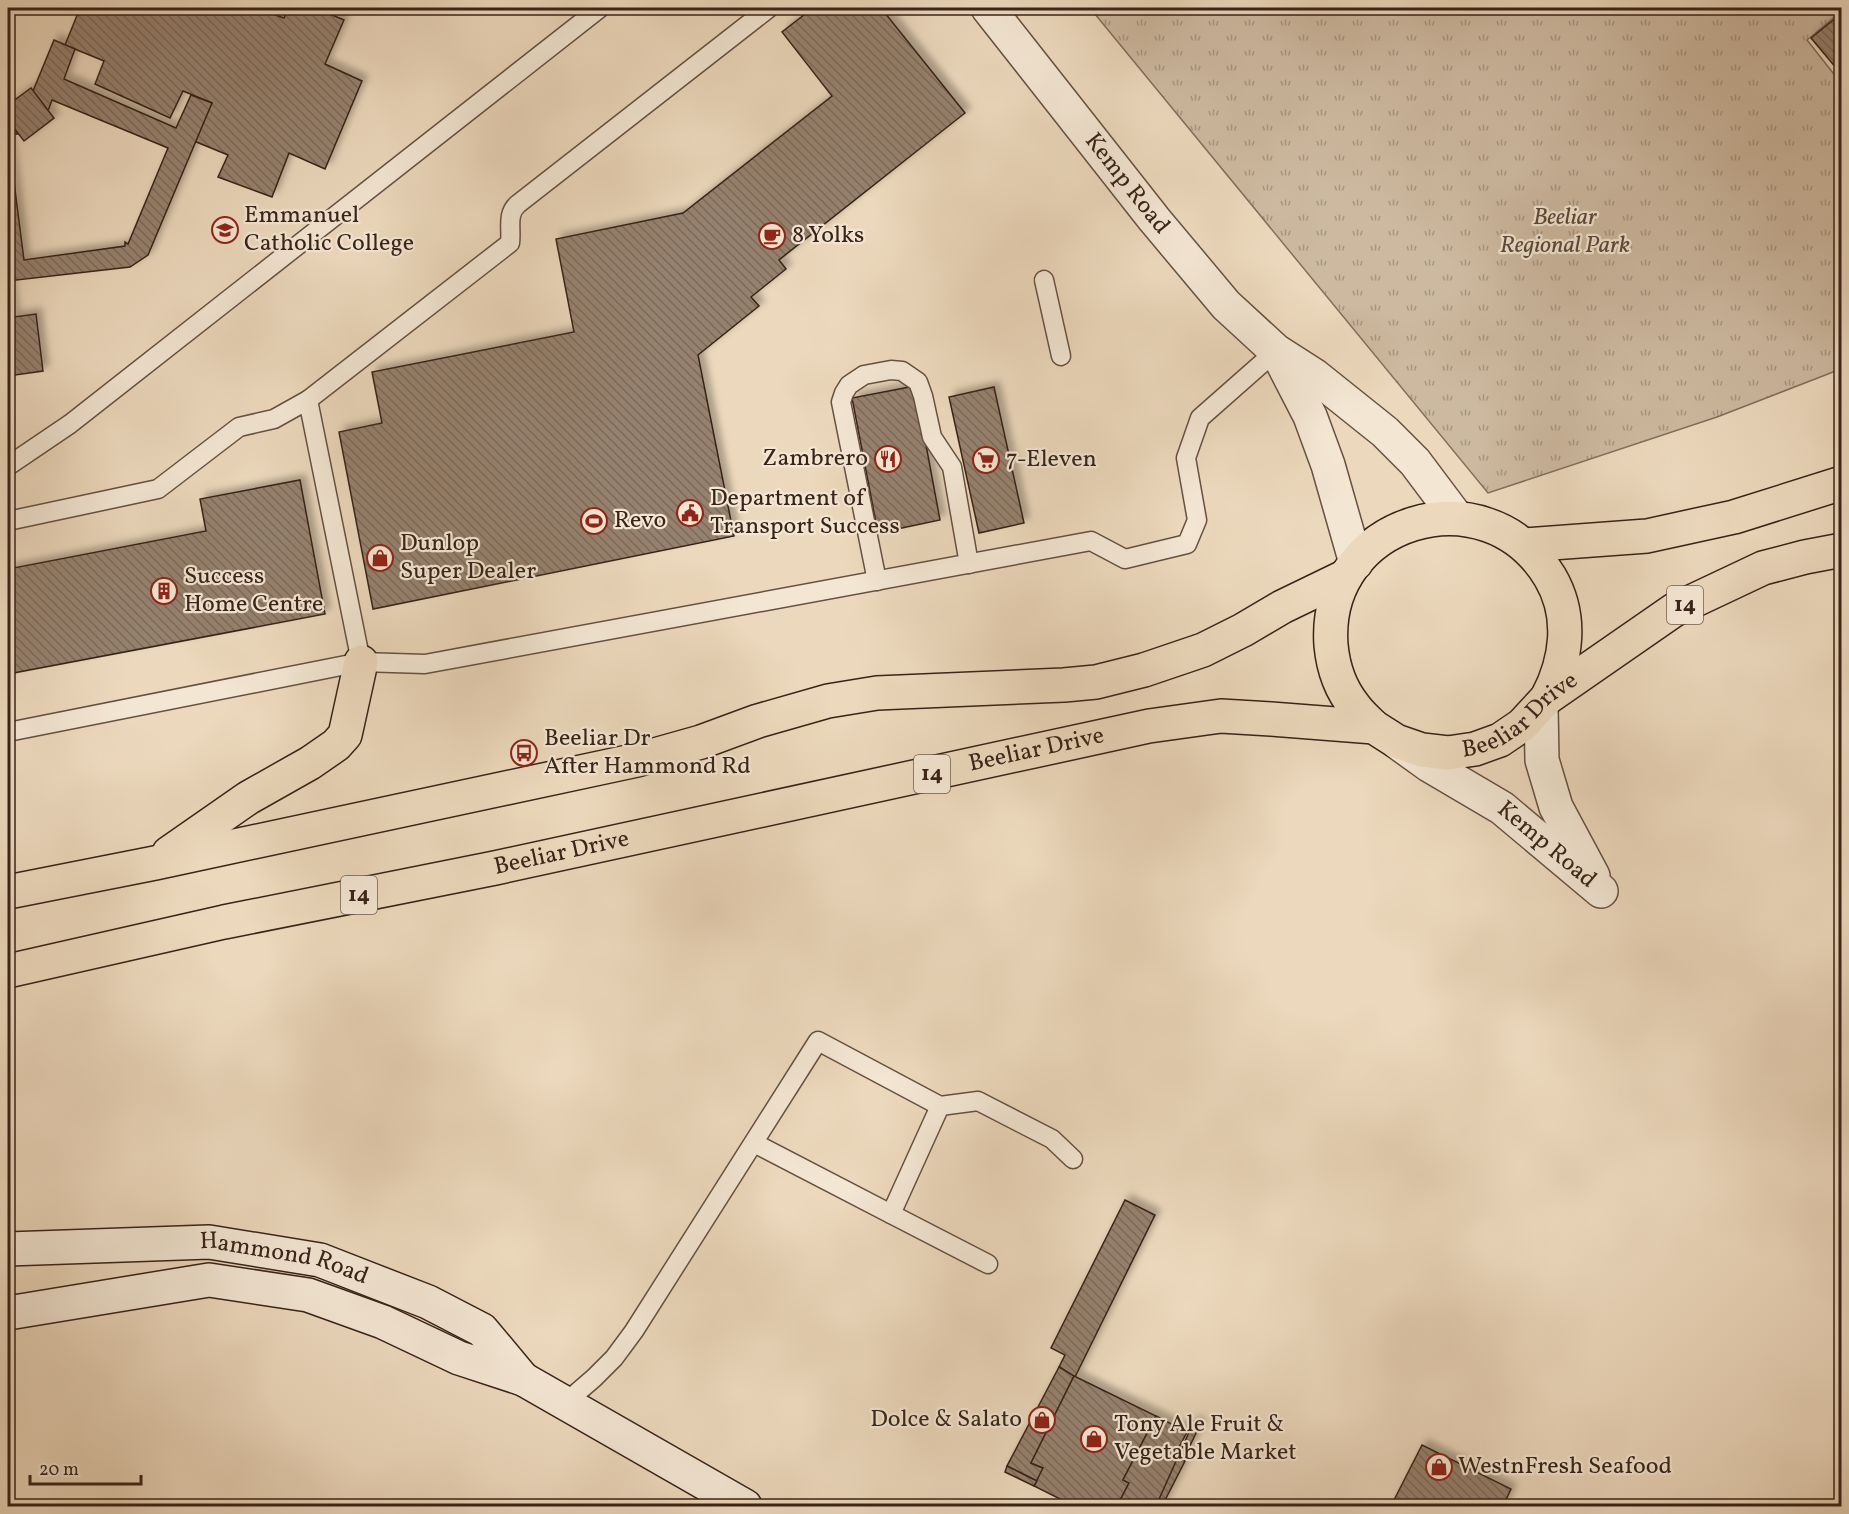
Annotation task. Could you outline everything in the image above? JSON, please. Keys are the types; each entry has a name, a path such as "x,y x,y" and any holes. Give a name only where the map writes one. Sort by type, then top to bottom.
{"highway":[{"path":"1524,545 1647,536 1734,517 1842,483"},
{"name":"14","path":"1379,730 1355,707 1340,684 1332,657 1330,630 1335,602 1351,569 1371,545 1390,532 1412,523 1434,518 1457,518 1489,525 1504,532 1524,545 1542,564 1555,585 1563,609 1565,634 1563,659 1554,684 1544,702"},
{"name":"Beeliar Drive","path":"8,971 224,922 506,866 1149,726 1221,716 1379,730 1396,741 1422,750 1448,753 1475,749 1500,740 1515,730 1544,702 1674,610 1763,568 1842,550"},
{"name":"14","path":"8,892 155,863 637,760 828,701 877,693 1096,682 1143,670 1203,650 1351,569"},
{"path":"155,863 248,798 310,763 336,745 345,735 361,662"}],"street":[{"name":"Kemp Road","path":"988,8 1154,219 1226,305 1276,351 1315,376 1385,432 1415,462 1457,518"},
{"name":"Kemp Road","path":"1276,351 1310,416 1328,465 1351,569"},
{"name":"Kemp Road","path":"1379,730 1429,765 1502,808 1601,891 1557,807 1542,760 1544,702"},
{"name":"Hammond Road","path":"8,1249 209,1242 320,1260 428,1302 482,1330 523,1379"},
{"name":"Hammond Road","path":"8,1313 208,1280 308,1295 383,1322 459,1358 523,1379 745,1506"}],"lane":[{"path":"8,466 70,424 600,8"},
{"path":"8,521 158,489 239,427 274,419 308,400 510,243 511,209 769,8"},
{"path":"1044,280 1061,356"},
{"path":"8,732 361,662 425,664 1091,541 1125,559 1187,544 1197,520 1186,458 1200,418 1276,351"},
{"path":"877,581 842,402 849,385 864,375 891,370 902,371 918,382 932,437 952,468 969,564"},
{"path":"308,400 361,662"},
{"path":"565,1403 614,1358 634,1331 818,1041 940,1106 978,1101 1052,1139 1072,1159"},
{"path":"891,1214 940,1106"},
{"path":"754,1143 988,1264"}],"green space":[{"name":"Beeliar Regional Park","path":"1090,8 1841,8 1841,12 1807,40 1841,83 1841,369 1717,417 1488,493"}],"building":[{"path":"80,8 256,8 284,18 288,8 315,8 344,20 325,64 362,81 325,169 289,153 272,197 218,177 228,155 194,141 212,103 183,91 170,118 95,84 104,61 65,45"},
{"path":"813,8 881,8 965,113 779,260 786,269 751,297 759,306 698,355 734,536 373,609 339,432 382,423 372,372 574,332 556,239 683,213 832,96 782,32"},
{"path":"1842,13 1842,75 1811,38"},
{"path":"54,40 75,49 64,79 176,128 191,95 212,103 148,255 130,267 8,281 8,135 24,260 125,246 125,242 128,244 168,148 52,100 48,111 33,91"},
{"path":"31,88 54,118 24,141 8,120 8,105"},
{"path":"8,120 18,134 8,135"},
{"path":"8,284 10,284 14,317 36,314 43,371 8,376"},
{"path":"915,386 940,520 878,533 852,398"},
{"name":"7-Eleven","path":"994,387 1024,523 979,533 949,397"},
{"name":"Success Home Centre","path":"300,480 325,614 8,674 8,569 206,531 200,499"},
{"path":"1125,1200 1155,1215 1075,1377 1059,1367 1065,1355 1051,1348"},
{"name":"Dolce & Salato","path":"1059,1367 1074,1376 1031,1463 1043,1468 1037,1481 1007,1466"},
{"name":"Tony Ale Fruit & Vegetable Market","path":"1074,1376 1156,1416 1123,1480 1129,1483 1117,1506 1074,1506 1034,1486 1043,1468 1031,1463"},
{"path":"1156,1416 1187,1432 1174,1457 1181,1460 1157,1506 1117,1506 1129,1483 1123,1480"},
{"path":"1194,1421 1200,1425 1183,1460 1185,1461 1162,1506 1156,1506"},
{"name":"WestnFresh Seafood","path":"1422,1445 1511,1489 1503,1506 1391,1506"},
{"path":"1007,1466 1037,1481 1034,1486 1005,1472"}],"place":[{"name":"Emmanuel Catholic College","path":"225,230"},
{"name":"8 Yolks","path":"772,236"},
{"name":"Zambrero","path":"888,459"},
{"name":"7-Eleven","path":"986,460"},
{"name":"Department of Transport Success","path":"690,513"},
{"name":"Revo","path":"594,521"},
{"name":"Dunlop Super Dealer","path":"380,558"},
{"name":"Success Home Centre","path":"164,591"},
{"name":"Beeliar Dr After Hammond Rd","path":"524,753"},
{"name":"Dolce & Salato","path":"1042,1420"},
{"name":"Tony Ale Fruit & Vegetable Market","path":"1094,1439"},
{"name":"WestnFresh Seafood","path":"1439,1467"}]}
